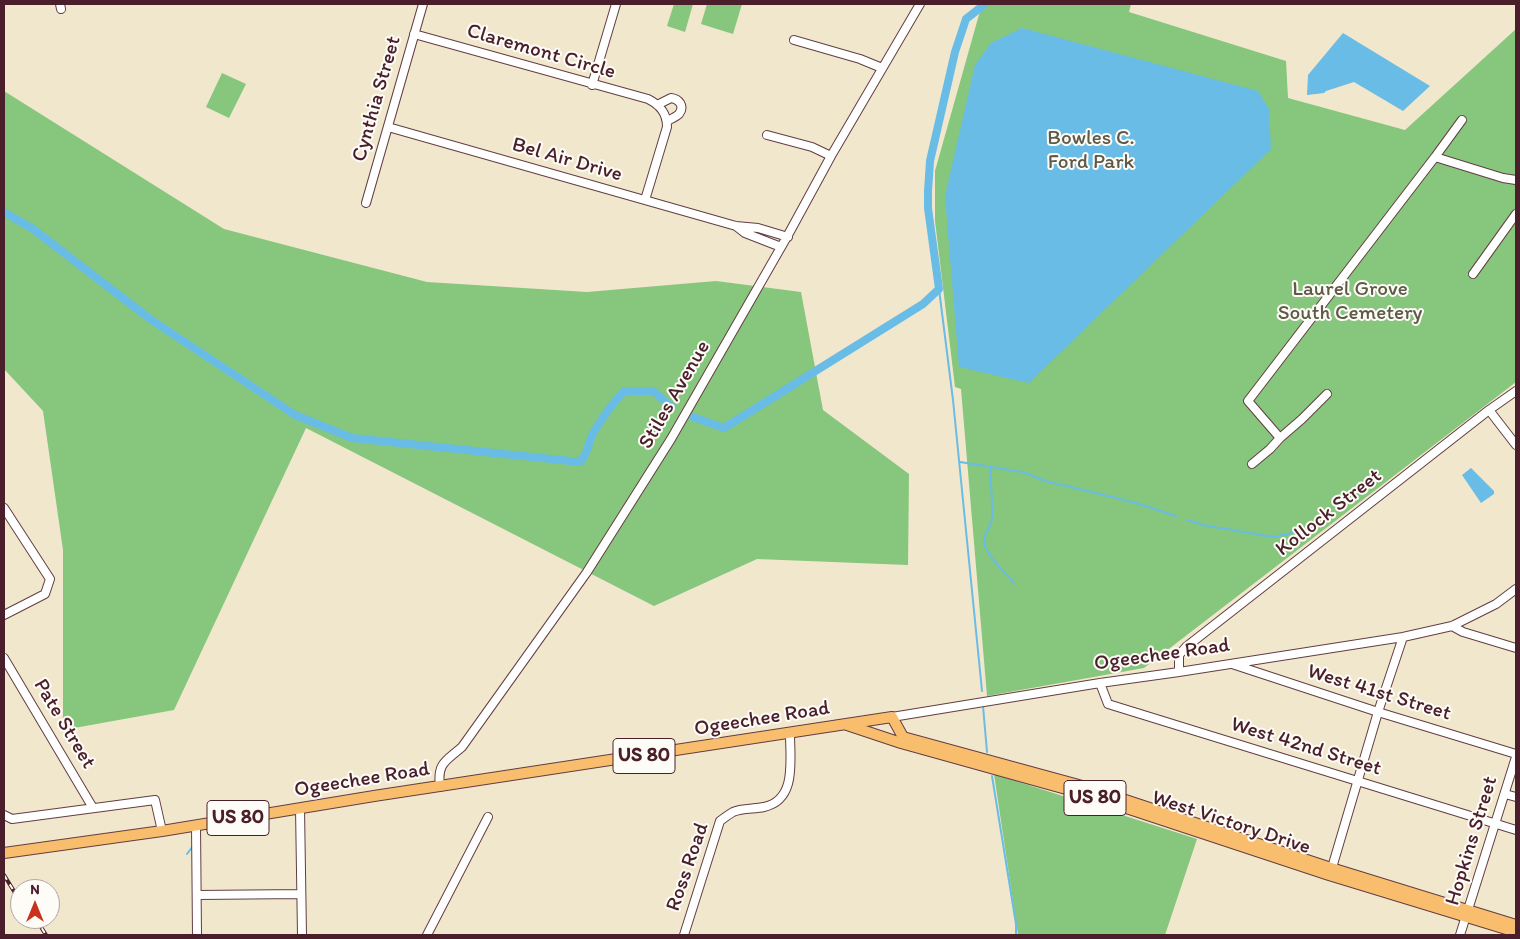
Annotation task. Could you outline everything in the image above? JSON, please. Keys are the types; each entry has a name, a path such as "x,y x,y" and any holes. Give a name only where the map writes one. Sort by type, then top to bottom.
{"main road":[{"name":"Ogeechee Road","path":"5,853 162,831 892,717"},
{"name":"West Victory Drive","path":"892,717 903,736 1086,787 1330,872"},
{"name":"West Victory Drive","path":"846,724 901,743 1084,794 1330,872 1467,913 1516,925"},
{"name":"West Victory Drive","path":"1467,913 1516,932"}],"street":[{"name":"Cynthia Street","path":"366,203 423,4"},
{"path":"592,85 616,4"},
{"name":"Stiles Avenue","path":"440,787 440,767 462,747 588,572 671,439 788,237 831,156 920,4"},
{"name":"Claremont Circle","path":"414,34 648,99 657,104 671,98 676,99 680,102 681,108 679,114 667,121 664,142 645,200"},
{"path":"794,40 860,59 882,68"},
{"path":"657,104 665,114 667,121"},
{"path":"1280,438 1248,401 1436,157 1462,120"},
{"name":"Bel Air Drive","path":"388,127 736,226 758,228 788,237"},
{"path":"767,135 812,147 831,156"},
{"path":"1436,157 1503,178 1516,180"},
{"path":"1473,274 1516,214"},
{"name":"Bel Air Drive","path":"736,226 745,233 781,248"},
{"name":"Kollock Street","path":"1179,672 1179,655 1186,647 1488,410 1516,391"},
{"path":"1252,464 1327,394"},
{"path":"1488,410 1516,446"},
{"path":"4,508 50,579 45,594 4,615"},
{"name":"Ogeechee Road","path":"892,717 1403,637 1452,626 1496,604 1516,589"},
{"path":"1452,626 1463,632 1516,648"},
{"path":"1330,872 1378,712 1403,637"},
{"name":"Pate Street","path":"4,658 93,808"},
{"name":"West 41st Street","path":"1231,664 1516,755"},
{"name":"West 42nd Street","path":"1100,683 1108,704 1516,830"},
{"name":"Ross Road","path":"684,935 720,821 734,811 766,807 781,798 788,787 790,774 790,734"},
{"name":"Hopkins Street","path":"1460,935 1516,755"},
{"path":"1505,794 1516,797"},
{"path":"4,815 12,819 155,800 162,831"},
{"path":"300,808 302,935"},
{"path":"427,935 488,818"},
{"path":"196,825 198,935"},
{"path":"197,895 302,894"}],"green space":[{"path":"674,4 693,4 685,32 667,26"},
{"path":"707,4 742,4 733,34 701,24"},
{"name":"Laurel Grove South Cemetery","path":"982,4 1131,4 1129,12 1286,61 1288,98 1405,130 1516,29 1516,382 1144,668 987,696 961,389 955,387 935,221 935,171"},
{"path":"222,73 246,84 229,118 206,107"},
{"path":"4,91 224,229 427,282 587,292 716,281 801,292 823,410 909,474 908,565 757,559 654,606 306,428 174,710 63,730 63,550 43,411 4,369"},
{"path":"994,774 1197,839 1165,935 1018,935"}],"water":[{"name":"Bowles C. Ford Park","path":"1022,28 1258,91 1269,109 1271,149 1029,383 959,367 945,196 975,65 991,43"},
{"path":"1343,33 1430,86 1403,111 1354,82 1324,93 1307,95 1308,75"},
{"path":"1471,468 1494,491 1494,494 1481,503 1462,475"}],"waterway":[{"path":"693,417 724,428 923,304 939,289 928,208 930,161 955,52 966,19 985,4"},
{"path":"4,212 33,229 150,319 295,415 352,438 580,462 585,456 596,427 624,391 653,391 672,407"},
{"path":"939,289 953,400 982,691"},
{"path":"960,462 1023,472 1048,482 1136,503 1176,516"},
{"path":"991,468 992,518 984,540 991,557 1014,583"},
{"path":"1187,520 1208,526 1274,537 1314,528"},
{"path":"983,706 987,752"},
{"path":"992,776 1016,924 1016,935"},
{"path":"187,854 193,846"}],"railway":[{"path":"4,875 10,885"},
{"path":"42,929 46,935"}]}
